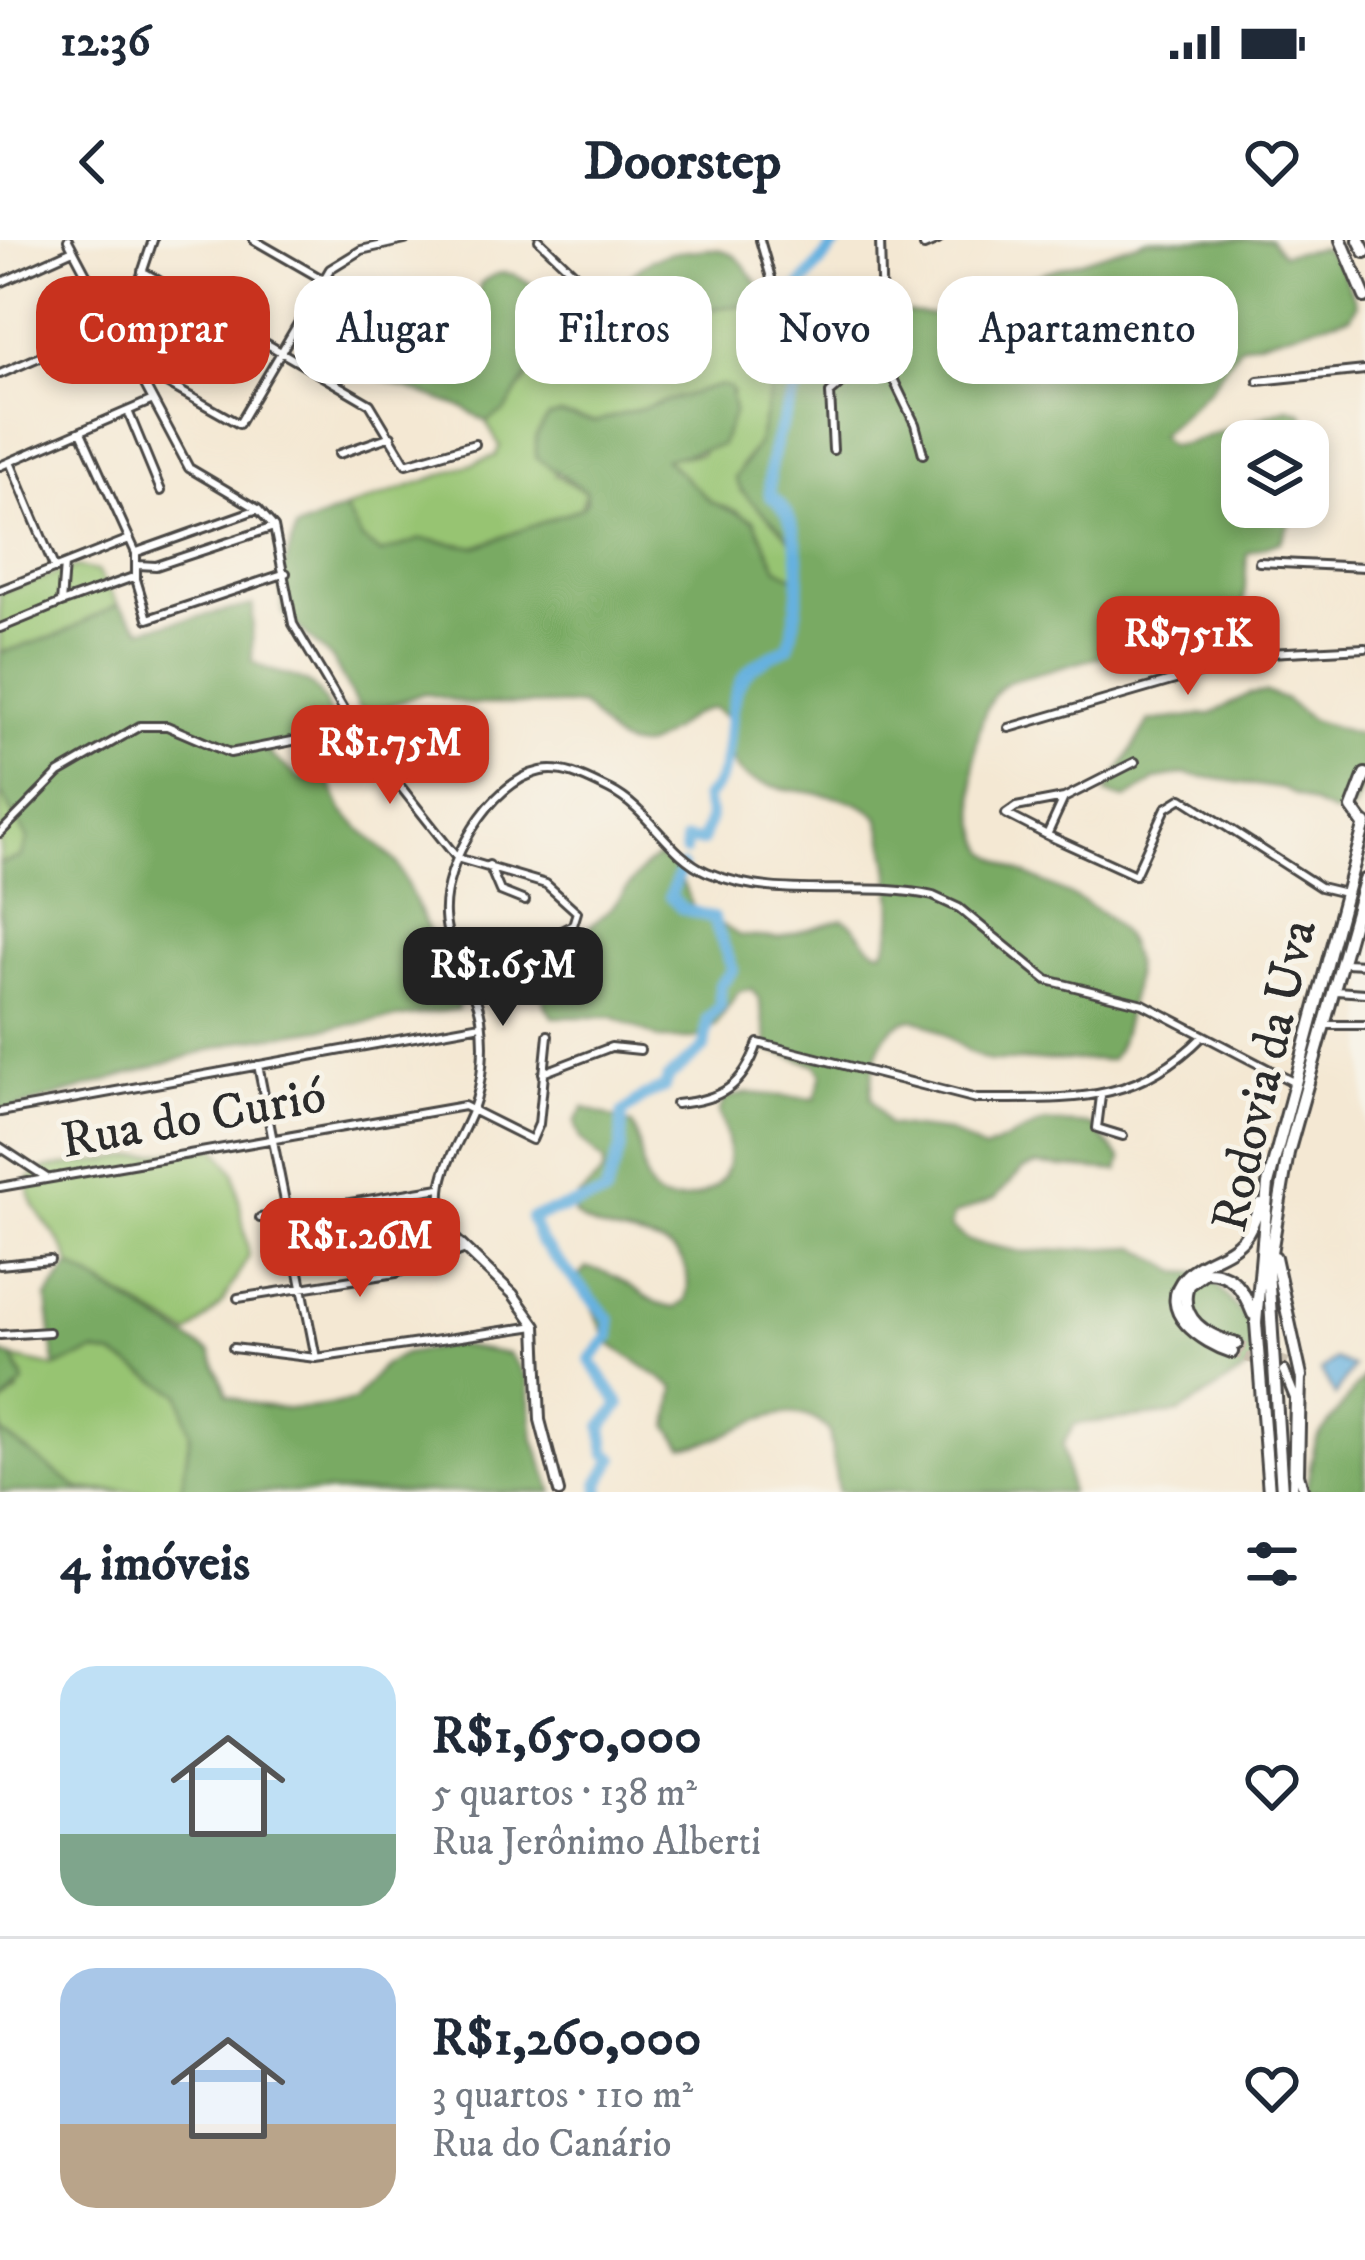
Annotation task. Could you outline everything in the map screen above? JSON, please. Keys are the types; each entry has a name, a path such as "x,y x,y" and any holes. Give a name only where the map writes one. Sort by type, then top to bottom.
{"main road":[{"path":"1341,240 1365,297"},
{"path":"1359,240 1365,252"},
{"name":"Rodovia da Uva","path":"1269,1492 1256,1323 1268,1184 1365,825 1352,808 1365,774"},
{"name":"Rodovia da Uva","path":"1282,1492 1267,1284 1306,1086 1365,880"},
{"path":"1256,1323 1231,1277 1204,1272 1188,1285 1186,1307 1198,1326 1234,1348 1190,1330 1177,1307 1177,1294 1187,1275 1241,1241 1268,1184"},
{"path":"1273,1245 1301,1376"},
{"path":"1286,1367 1301,1376"}],"street":[{"path":"68,240 86,276"},
{"path":"141,276 153,240"},
{"path":"254,240 317,276"},
{"path":"326,276 361,250 405,240"},
{"path":"539,240 577,276"},
{"path":"760,240 770,276"},
{"path":"880,240 880,276"},
{"path":"924,245 938,240"},
{"path":"0,283 73,250"},
{"path":"142,272 370,404 406,464 475,444"},
{"path":"270,369 294,327"},
{"path":"0,374 36,358"},
{"path":"1258,381 1365,370"},
{"path":"144,384 189,469 258,509 274,527 293,624 356,729 457,858 546,884 566,898 577,919 557,933"},
{"path":"168,384 239,424 262,384"},
{"path":"833,450 830,393 840,384"},
{"path":"895,384 923,454"},
{"path":"0,466 153,400"},
{"path":"128,411 161,491"},
{"path":"81,431 136,553 136,576 148,619 286,573"},
{"path":"339,454 391,436"},
{"path":"10,462 59,567 61,604"},
{"path":"136,553 258,509"},
{"path":"138,565 156,566 274,527"},
{"path":"0,590 127,540"},
{"path":"1259,562 1365,567"},
{"path":"0,628 136,576"},
{"path":"1009,728 1268,653 1365,648"},
{"path":"0,833 59,773 140,726 167,726 230,753 356,729"},
{"path":"1135,762 1064,798 1008,810 1007,817 1135,875 1166,808 1181,798 1320,887 1345,893"},
{"path":"559,1492 540,1420 536,1326 513,1294 452,1236 440,1188 448,1156 474,1107 482,1025 445,923 457,858 499,796 531,774 560,770 638,807 704,871 761,887 933,896 958,908 1047,980 1144,1004 1306,1086"},
{"path":"1047,835 1064,798"},
{"path":"489,865 500,891 525,901"},
{"path":"1340,963 1365,964"},
{"path":"1332,991 1365,993"},
{"path":"1323,1024 1365,1025"},
{"path":"0,1112 482,1025"},
{"path":"474,1107 532,1140 539,1124 548,1034"},
{"path":"676,1104 718,1097 735,1088 758,1043 977,1099 1101,1096 1126,1091 1203,1036"},
{"path":"543,1073 611,1047 640,1050"},
{"path":"258,1065 316,1358"},
{"path":"1101,1096 1096,1128 1123,1136"},
{"name":"Rua do Curió","path":"0,1187 474,1107"},
{"path":"0,1147 47,1178"},
{"path":"260,1218 440,1188"},
{"path":"238,1298 396,1273 466,1249"},
{"path":"0,1265 50,1260"},
{"path":"233,1348 316,1358 536,1326"},
{"path":"0,1335 49,1332"},
{"path":"1286,1367 1295,1398 1293,1492"},
{"path":"1301,1376 1299,1474 1304,1492"}],"green space":[{"path":"1147,240 1270,240 1282,254 1323,248 1340,267 1357,304 1351,316 1238,349 1238,276 1034,276"},
{"path":"716,249 740,261 752,276 736,276 736,306 712,309 712,276 629,276 669,254"},
{"path":"507,273 519,276 515,276 515,384 522,384 505,411 486,422 464,408 396,384 491,384 491,277"},
{"path":"736,305 736,384 772,384 758,443 741,466 741,491 790,540 796,552 794,577 777,568 739,512 711,502 665,458 701,454 733,392 721,385 595,422 560,414 555,475 586,492 581,508 476,547 431,540 381,553 362,539 345,509 495,456 500,446 486,422 505,411 523,384 712,384 712,310"},
{"path":"913,313 936,315 937,384 1213,384 1159,436 1170,446 1221,431 1221,528 1287,528 1281,541 1247,553 1244,604 1237,619 1008,682 985,713 974,762 974,788 988,852 1090,906 1127,941 1134,966 1131,998 1111,1060 990,1061 913,1019 891,1030 875,1061 871,1098 888,1125 949,1132 984,1150 1045,1122 1091,1125 1121,1159 1118,1171 1037,1165 1023,1169 995,1198 953,1215 950,1227 969,1241 1022,1252 1137,1247 1178,1272 1207,1274 1263,1339 1268,1356 1179,1413 1075,1424 1063,1444 1070,1492 838,1492 829,1431 812,1418 794,1414 775,1415 701,1444 683,1446 669,1427 675,1388 609,1343 578,1277 586,1268 600,1270 665,1306 676,1308 686,1300 687,1275 680,1258 668,1247 611,1232 575,1215 572,1203 603,1173 604,1162 580,1139 575,1122 584,1107 632,1125 651,1190 663,1199 682,1200 714,1188 727,1168 727,1142 719,1113 725,1098 749,1093 815,1099 822,1074 815,1064 769,1050 759,999 751,989 739,991 716,1025 695,1039 661,1039 613,1017 553,1017 543,1000 542,983 548,968 658,857 675,865 693,907 740,936 778,938 843,919 871,947 883,951 893,905 878,817 845,799 780,788 745,776 732,761 727,718 713,708 641,747 614,739 581,705 469,704 424,693 375,711 359,709 333,660 284,614 280,582 296,529 345,509 362,539 381,553 421,539 476,547 581,508 587,501 586,491 536,458 536,436 548,417 560,414 595,422 721,385 730,388 734,412 721,445 665,459 711,502 754,520 777,568 794,577 797,562 787,535 741,490 735,478 758,443 772,384 913,384"},
{"path":"1288,408 1301,412 1306,420 1254,420"},
{"path":"76,567 97,571 118,604 59,635 0,653 0,592"},
{"path":"118,604 142,629 253,605 252,661 311,685 326,705 331,723 330,734 267,752 301,779 330,783 343,812 397,863 457,991 458,1009 240,1041 0,1113 0,864 21,857 28,839 0,791 0,653 59,635"},
{"path":"1266,692 1286,700 1311,720 1365,736 1365,780 1353,810 1335,814 1282,789 1185,774 1157,779 1126,799 1106,793 1149,721 1211,714 1249,694"},
{"path":"0,791 28,839 21,857 0,864"},
{"path":"216,1148 234,1172 249,1256 222,1303 189,1335 70,1265 33,1203 29,1179 46,1168"},
{"path":"70,1265 211,1353 227,1395 259,1405 305,1408 354,1401 382,1366 404,1354 453,1345 509,1354 528,1379 534,1439 553,1492 181,1492 190,1433 180,1394 114,1356 94,1352 55,1367 47,1298"},
{"path":"94,1352 114,1356 180,1394 190,1433 181,1492 80,1490 2,1433 0,1406 18,1392 23,1377 13,1358 55,1367"},
{"path":"0,1353 13,1358 24,1383 0,1406"},
{"path":"1365,1376 1365,1492 1305,1492 1316,1440"},
{"path":"0,1415 2,1433 80,1490 121,1492 0,1492"}],"water":[{"path":"1335,1359 1353,1367 1335,1396 1321,1371"}],"waterway":[{"path":"685,851 686,840 702,841 710,818 705,798 722,773 741,681 756,665 788,647 793,631 796,544 783,507 770,496 770,478 780,429 806,367 782,309 839,240"},
{"path":"600,1492 599,1483 614,1458 606,1453 602,1427 620,1405 590,1360 610,1336 610,1320 540,1241 531,1218 605,1195 621,1147 622,1114 644,1096 664,1088 669,1077 704,1048 708,1019 720,1006 720,985 733,970 713,918 681,908 670,896 682,867"}],"tunnel":[{"path":"1237,1344 1288,1363"},
{"path":"1232,1352 1280,1368"}]}
